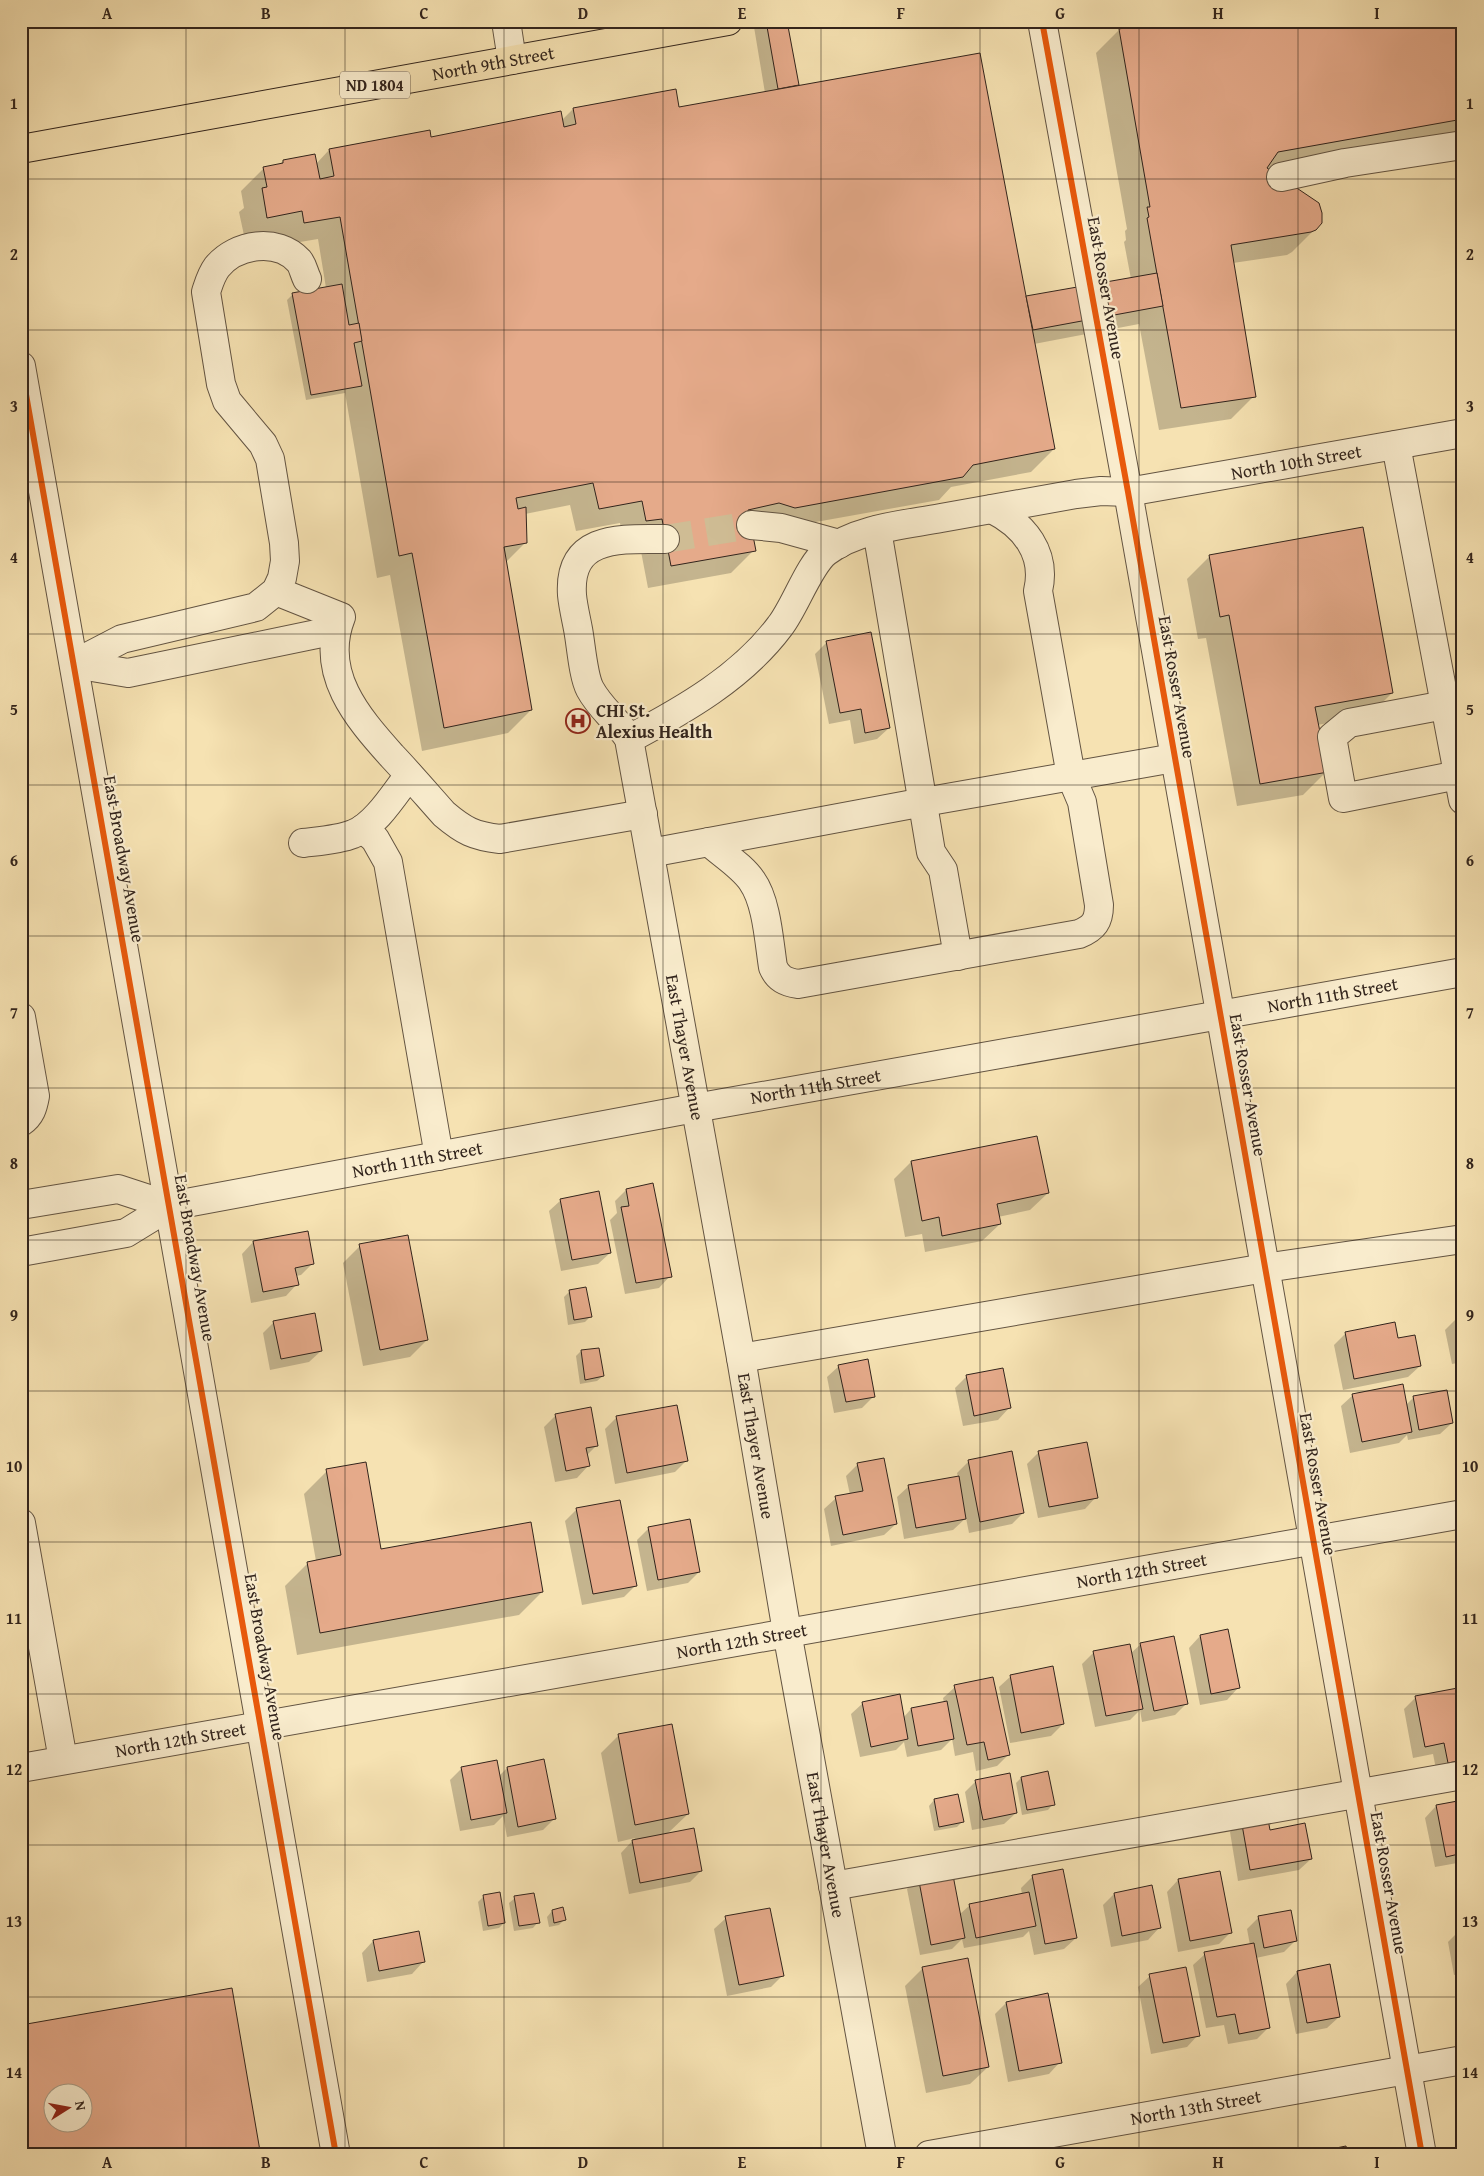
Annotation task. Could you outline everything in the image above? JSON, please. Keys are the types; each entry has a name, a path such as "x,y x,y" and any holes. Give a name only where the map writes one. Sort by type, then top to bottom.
{"main road":[{"name":"North 9th Street","path":"21,149 728,21"}],"street":[{"path":"506,21 512,60"},
{"name":"East Rosser Avenue","path":"1042,21 1128,492 1422,2155"},
{"path":"1281,177 1345,163 1463,144"},
{"path":"74,664 122,639 256,607 276,591 282,578 285,561 284,543 270,459 263,444 227,401 221,384 206,292 216,268 227,257 241,249 257,246 273,247 289,252 300,263 307,279"},
{"name":"East Broadway Avenue","path":"21,366 262,1726 336,2155"},
{"name":"North 10th Street","path":"629,739 676,715 738,669 758,651 780,626 794,606 813,568 824,554 839,544 878,530 992,508 1101,491 1128,492 1463,433"},
{"path":"1396,445 1461,783 1343,798 1332,737 1349,723 1445,705"},
{"path":"709,842 751,879 758,891 773,967 782,980 798,984 1079,934 1095,925 1099,915 1099,904 1082,802 1071,776 1038,591 1040,581 1038,558 1027,535 1018,525 992,508"},
{"path":"751,525 781,528 839,544"},
{"path":"878,530 931,852 943,870 958,956"},
{"path":"629,739 620,724 596,700 588,686 572,595 573,579 577,564 585,552 596,545 627,539 665,539"},
{"path":"276,591 341,617 336,630 333,648 343,689 357,715 444,814 460,827 478,836 500,839 643,814"},
{"path":"74,664 128,673 336,630"},
{"name":"East Thayer Avenue","path":"629,739 742,1358 787,1632 882,2155"},
{"path":"650,853 1174,758"},
{"path":"303,843 352,835 363,829 372,821 409,774"},
{"path":"363,829 375,839 388,862 439,1156"},
{"name":"North 11th Street","path":"170,1206 695,1108 1463,972"},
{"path":"21,1017 35,1096 33,1108 28,1117 21,1122"},
{"path":"21,1190 28,1188 73,1196"},
{"path":"21,1206 118,1189 170,1206"},
{"path":"21,1220 47,1206 73,1196"},
{"path":"21,1252 126,1233 170,1206"},
{"path":"742,1358 1265,1268 1463,1239"},
{"name":"North 12th Street","path":"21,1768 1463,1514"},
{"path":"22,1535 63,1760"},
{"path":"833,1886 1463,1776"},
{"name":"North 13th Street","path":"929,2155 1463,2060"}],"building":[{"path":"766,21 787,21 799,85 778,89"},
{"path":"1161,21 1463,21 1463,119 1278,152 1267,168 1319,203 1322,223 1316,230 1311,232 1231,245 1256,397 1181,408 1147,218 1149,217 1147,207 1150,207 1119,29"},
{"path":"980,53 1055,449 973,465 963,477 795,508 779,503 748,510 756,551 671,566 662,519 646,521 642,501 599,509 593,483 516,498 518,509 526,507 527,543 504,547 532,710 444,728 412,553 399,556 340,217 304,223 302,211 267,218 262,188 267,187 263,167 283,163 283,160 315,154 320,179 334,176 329,149 430,130 431,137 561,111 564,127 576,124 573,108 676,89 679,107"},
{"path":"1157,273 1163,306 1033,330 1026,296"},
{"path":"342,284 349,325 359,323 362,341 354,343 362,386 311,395 292,293"},
{"path":"1363,527 1393,693 1315,707 1328,772 1260,784 1229,615 1220,617 1209,555"},
{"path":"871,632 890,728 865,733 861,709 840,713 826,641"},
{"path":"1037,1136 1049,1193 997,1204 1001,1224 942,1236 939,1217 922,1221 911,1161"},
{"path":"653,1183 672,1277 636,1283 621,1207 629,1206 626,1189"},
{"path":"599,1191 611,1253 572,1260 560,1199"},
{"path":"308,1231 314,1264 295,1268 299,1285 263,1292 253,1241"},
{"path":"408,1235 428,1340 380,1350 359,1244"},
{"path":"586,1287 592,1317 574,1320 569,1290"},
{"path":"315,1313 322,1351 281,1359 273,1321"},
{"path":"1463,1316 1463,1350 1456,1317"},
{"path":"1395,1322 1398,1338 1415,1335 1421,1366 1354,1379 1345,1332"},
{"path":"599,1348 604,1376 585,1380 581,1350"},
{"path":"868,1359 875,1397 846,1402 838,1365"},
{"path":"1003,1368 1011,1408 974,1416 966,1375"},
{"path":"1403,1384 1412,1432 1362,1442 1352,1394"},
{"path":"1447,1390 1453,1423 1419,1430 1413,1396"},
{"path":"677,1405 688,1461 627,1473 616,1416"},
{"path":"591,1407 598,1446 586,1448 590,1466 566,1471 555,1414"},
{"path":"1087,1442 1098,1498 1049,1507 1038,1451"},
{"path":"1012,1451 1024,1513 980,1522 968,1460"},
{"path":"884,1458 897,1524 843,1535 835,1496 863,1491 857,1463"},
{"path":"366,1462 381,1549 531,1522 543,1592 320,1633 307,1562 341,1555 326,1469"},
{"path":"959,1476 966,1519 916,1528 908,1485"},
{"path":"620,1500 637,1586 593,1594 576,1508"},
{"path":"690,1519 700,1572 658,1580 648,1527"},
{"path":"1228,1629 1240,1688 1211,1694 1200,1635"},
{"path":"1174,1636 1188,1704 1154,1711 1140,1643"},
{"path":"1130,1644 1143,1709 1106,1716 1093,1651"},
{"path":"1053,1666 1064,1724 1021,1733 1010,1675"},
{"path":"993,1677 1010,1755 988,1760 984,1742 967,1745 954,1685"},
{"path":"1463,1687 1463,1760 1448,1763 1444,1743 1425,1747 1415,1696"},
{"path":"900,1694 908,1739 871,1747 862,1702"},
{"path":"947,1701 954,1739 918,1746 911,1708"},
{"path":"672,1724 689,1814 635,1825 618,1734"},
{"path":"544,1759 556,1819 518,1827 507,1767"},
{"path":"497,1760 507,1813 471,1820 461,1767"},
{"path":"1048,1771 1055,1805 1027,1810 1021,1777"},
{"path":"1010,1773 1017,1813 983,1820 975,1780"},
{"path":"958,1794 964,1822 939,1827 934,1799"},
{"path":"1463,1800 1463,1853 1446,1857 1436,1805"},
{"path":"1267,1814 1270,1830 1305,1823 1312,1859 1250,1870 1241,1819"},
{"path":"694,1828 702,1871 640,1883 632,1840"},
{"path":"1063,1869 1077,1938 1045,1944 1032,1875"},
{"path":"952,1870 965,1938 931,1945 918,1876"},
{"path":"1220,1871 1232,1933 1190,1941 1178,1879"},
{"path":"1152,1885 1161,1928 1122,1936 1114,1893"},
{"path":"500,1892 505,1923 488,1926 483,1895"},
{"path":"1029,1892 1036,1926 976,1938 969,1904"},
{"path":"534,1893 540,1923 519,1926 514,1896"},
{"path":"563,1907 566,1920 554,1923 552,1910"},
{"path":"770,1908 784,1976 739,1985 725,1916"},
{"path":"1291,1910 1297,1941 1264,1948 1258,1916"},
{"path":"419,1931 425,1962 379,1971 373,1940"},
{"path":"1254,1943 1270,2028 1239,2034 1235,2014 1217,2017 1204,1952"},
{"path":"968,1958 989,2067 943,2076 922,1967"},
{"path":"1330,1964 1340,2017 1307,2023 1297,1971"},
{"path":"1186,1967 1200,2036 1163,2043 1149,1974"},
{"path":"232,1988 260,2151 238,2155 21,2155 21,2025"},
{"path":"1048,1993 1062,2063 1019,2071 1006,2002"},
{"path":"1346,2146 1348,2155 1301,2155"}],"tunnel":[{"path":"665,539 751,525"}],"cycle path":[{"path":"1042,21 1128,492 1422,2155"},
{"path":"21,366 336,2155"}],"place":[{"name":"CHI St. Alexius Health","path":"578,721"}]}
